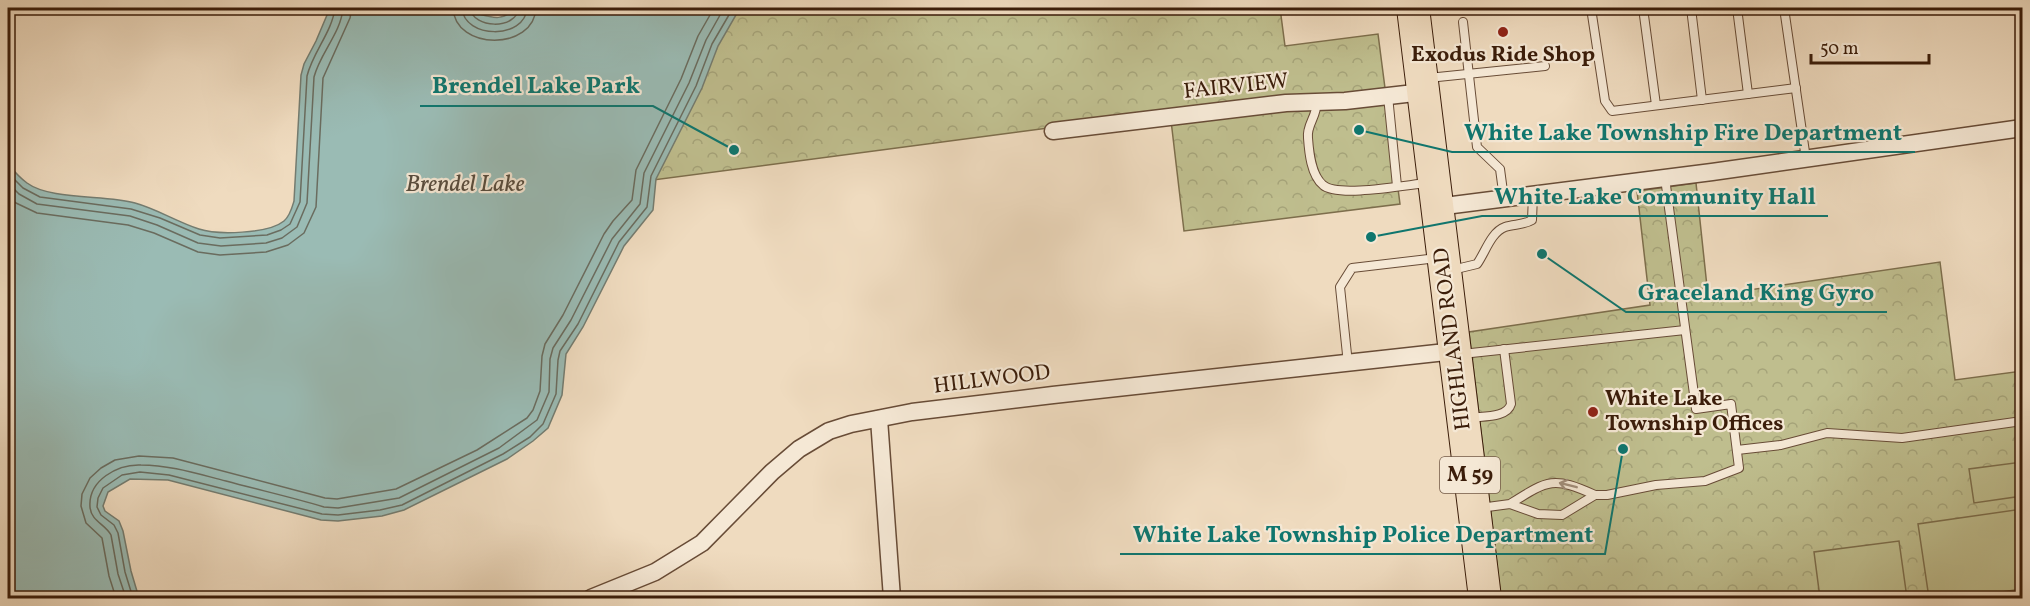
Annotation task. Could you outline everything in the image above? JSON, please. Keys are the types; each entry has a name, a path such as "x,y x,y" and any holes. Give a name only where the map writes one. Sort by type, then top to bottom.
{"highway":[{"name":"HIGHLAND ROAD","path":"1413,8 1485,598"}],"street":[{"name":"FAIRVIEW","path":"1053,131 1286,103 1316,103 1388,96 1422,85"},
{"path":"1436,195 1504,199 2022,128"},
{"name":"HILLWOOD","path":"591,598 655,572 702,543 772,472 799,449 829,432 851,424 912,412 1053,395 1455,353"},
{"path":"879,419 892,598"}],"lane":[{"path":"1591,8 1605,100 1612,111 1796,88"},
{"path":"1643,8 1656,105"},
{"path":"1690,8 1702,100"},
{"path":"1737,8 1748,94"},
{"path":"1784,8 1806,159"},
{"path":"1463,22 1477,147 1500,169 1504,199"},
{"path":"1422,85 1468,73 1545,66"},
{"path":"1388,96 1397,186"},
{"path":"1316,103 1317,108 1307,131 1312,167 1319,182 1325,187 1343,192 1397,186 1436,195"},
{"path":"1474,509 1510,504 1530,490 1562,482 1595,495 1607,495 1656,486 1705,481 1739,468 1731,404 1695,409 1665,178"},
{"path":"1348,364 1340,287 1352,268 1477,264 1498,231 1532,220 1533,195"},
{"path":"1455,353 1504,350 1685,330"},
{"path":"1463,419 1505,413 1510,409 1504,350"},
{"path":"1737,450 1781,445 1827,433 1902,438 2022,421"},
{"path":"1510,504 1538,514 1562,515 1595,495"}],"green space":[{"path":"570,8 1280,8 1285,46 1378,34 1400,204 1184,231 1170,112 592,188"},
{"path":"1696,183 1708,296 1940,262 1955,380 2022,371 2022,598 1501,598 1469,332 1650,305 1637,191"},
{"path":"2022,462 2022,496 1974,503 1969,469"},
{"path":"2022,509 2022,589 1960,598 1929,598 1918,524"},
{"path":"1899,541 1907,598 1820,598 1814,552"}],"water":[{"name":"Brendel Lake","path":"330,8 474,8 479,14 503,17 514,8 740,8 718,46 702,88 656,179 653,210 624,246 583,327 566,354 562,395 548,428 533,441 507,459 404,510 382,516 338,521 321,520 168,480 130,479 108,492 103,506 105,511 119,521 123,531 139,598 8,598 8,164 24,181 37,188 63,195 135,203 207,231 230,233 255,231 276,225 288,217 294,201 301,75"}],"place":[{"name":"Exodus Ride Shop","path":"1503,32"},
{"name":"White Lake Township Fire Department","path":"1359,130"},
{"name":"Brendel Lake Park","path":"734,150"},
{"name":"White Lake Community Hall","path":"1371,237"},
{"name":"Graceland King Gyro","path":"1542,254"},
{"name":"White Lake Township Offices","path":"1593,412"},
{"name":"White Lake Township Police Department","path":"1623,449"}]}
